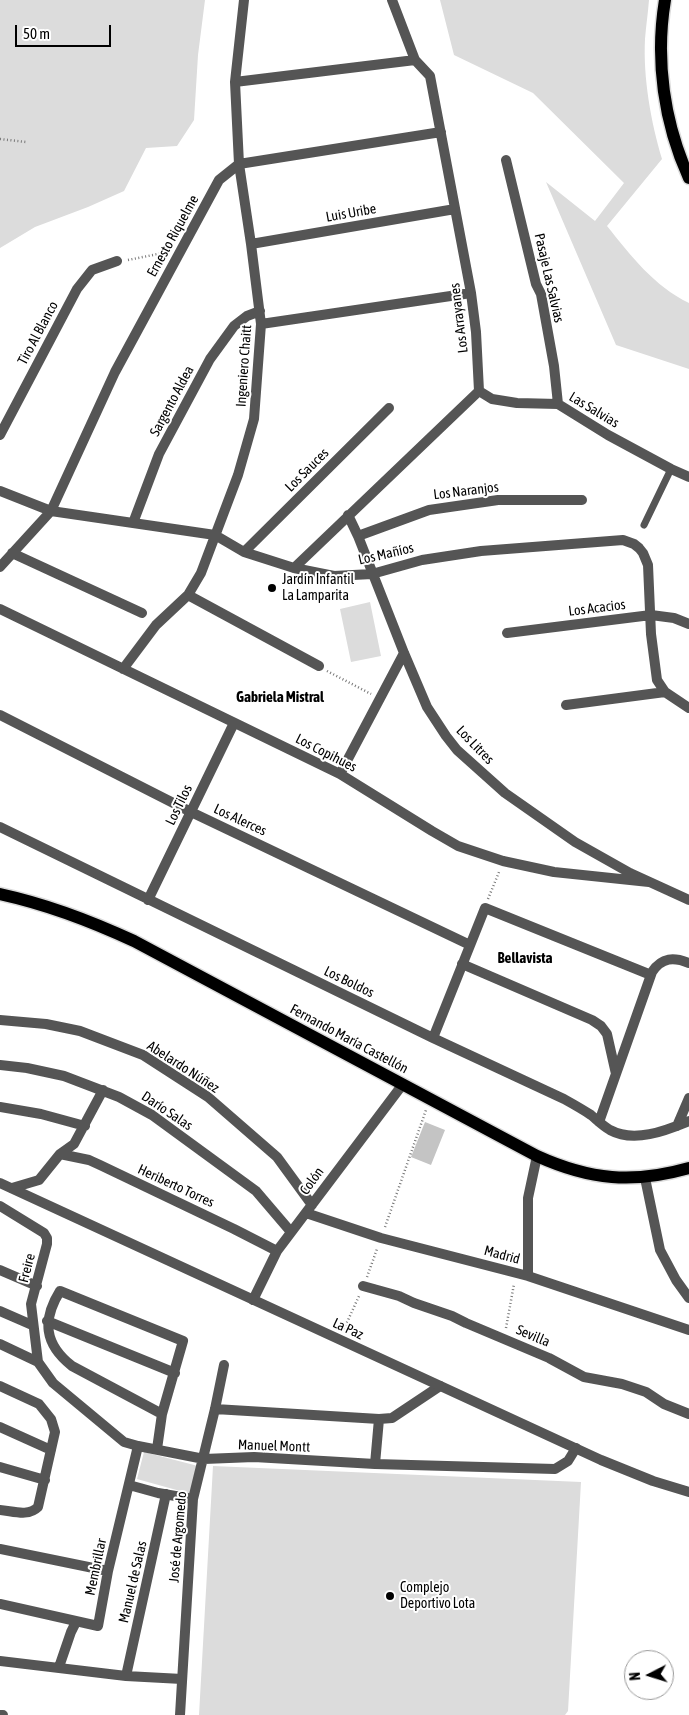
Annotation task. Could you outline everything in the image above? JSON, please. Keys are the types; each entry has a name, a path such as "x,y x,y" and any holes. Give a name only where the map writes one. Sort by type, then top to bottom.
{"main road":[{"path":"665,0 660,45 663,86 672,130 689,178"},
{"name":"Fernando María Castellón","path":"0,894 51,908 98,925 134,941 559,1166 586,1174 618,1179 645,1178 689,1168"}],"street":[{"name":"Ingeniero Chaitt","path":"124,669 156,625 188,595 201,573 238,475 254,419 261,324 239,164 235,82 244,0"},
{"name":"Los Arrayanes","path":"389,1 414,60 430,76 471,293 476,332 479,391"},
{"path":"235,82 414,60"},
{"name":"Ernesto Riquelme","path":"0,567 51,511 115,372 219,180 239,164 441,132"},
{"name":"Pasaje Las Salvias","path":"506,160 536,284 541,294 554,366 558,404"},
{"name":"Luis Uribe","path":"251,244 455,209"},
{"name":"Tiro Al Blanco","path":"0,435 77,288 92,270 117,261"},
{"path":"261,324 471,293"},
{"name":"Sargento Aldea","path":"133,523 158,454 210,359 234,326 247,316 260,311"},
{"path":"294,568 479,391"},
{"name":"Las Salvias","path":"479,391 492,399 518,403 558,404 608,435 689,477"},
{"name":"Los Sauces","path":"244,552 389,408"},
{"name":"Los Mañíos","path":"0,491 51,511 215,535 244,552 294,568 334,576 372,574 422,560 481,551 623,540 639,548 646,559 649,573 655,674 659,686 665,692"},
{"name":"Los Naranjos","path":"358,536 428,510 498,500 582,500"},
{"name":"Los Litres","path":"348,515 427,707 451,743 505,793 567,836 610,863 689,900"},
{"path":"12,553 142,613"},
{"path":"188,595 319,666"},
{"name":"Los Copihues","path":"0,609 340,774 458,846 503,861 554,872 649,882"},
{"name":"Los Acacios","path":"507,633 651,615 674,618 689,624"},
{"path":"340,774 404,653"},
{"path":"566,705 665,692 689,708"},
{"name":"Los Alerces","path":"0,716 191,812 470,945"},
{"name":"Los Tilos","path":"148,900 234,723"},
{"name":"Los Boldos","path":"0,827 433,1038 564,1099 617,1133 633,1136 659,1132 689,1121"},
{"path":"433,1038 485,908 651,975"},
{"path":"599,1122 651,975 657,966 668,959 676,958 689,963"},
{"path":"462,964 592,1020 601,1026 607,1034 616,1074"},
{"name":"Abelardo Núñez","path":"0,1020 46,1024 80,1031 143,1055 208,1097 278,1157 309,1209"},
{"name":"Darío Salas","path":"0,1066 27,1068 64,1076 103,1090 152,1115 256,1191 291,1232"},
{"name":"Colón","path":"253,1300 277,1251 403,1084"},
{"path":"12,1188 39,1180 60,1154 74,1144 103,1090"},
{"path":"677,1126 689,1098"},
{"path":"0,1107 41,1114 85,1126"},
{"name":"Heriberto Torres","path":"60,1154 89,1160 234,1228 277,1251"},
{"path":"528,1276 528,1198 537,1156"},
{"path":"645,1178 660,1250 676,1280 689,1298"},
{"name":"La Paz","path":"0,1182 633,1474 689,1492"},
{"name":"Freire","path":"0,1206 41,1231 47,1238 30,1304 38,1362"},
{"name":"Madrid","path":"309,1209 381,1238 528,1276 689,1330"},
{"path":"0,1270 36,1286"},
{"name":"Sevilla","path":"364,1286 399,1296 452,1316 549,1358 584,1377 622,1384 646,1392 664,1404 689,1414"},
{"path":"157,1449 162,1414 183,1342 60,1291 55,1298 47,1321 51,1342 63,1359 72,1366 162,1414"},
{"path":"0,1311 32,1325"},
{"path":"47,1321 175,1373"},
{"name":"Manuel Montt","path":"0,1344 38,1362 53,1382 124,1442 204,1459 254,1458 375,1464 555,1469 568,1461 576,1448"},
{"name":"José de Argomedo","path":"180,1715 193,1498 216,1409 224,1365"},
{"path":"0,1386 39,1404 51,1418 56,1432 38,1507 34,1511 27,1513 0,1510"},
{"path":"216,1409 379,1419 392,1418 440,1386"},
{"path":"375,1464 379,1419"},
{"path":"0,1427 51,1450"},
{"name":"Membrillar","path":"76,1622 98,1626 108,1571 138,1446"},
{"path":"0,1467 45,1480"},
{"path":"129,1484 166,1494 193,1498"},
{"name":"Manuel de Salas","path":"126,1676 166,1494"},
{"path":"0,1549 108,1571"},
{"path":"0,1604 76,1622 59,1667"},
{"path":"0,1661 126,1676 182,1679"}],"lane":[{"path":"644,525 671,469"}],"path":[{"path":"0,139 26,142"},
{"path":"128,260 181,249"},
{"path":"319,666 379,698"},
{"path":"485,908 503,861"},
{"path":"340,1340 364,1286 430,1099"},
{"path":"502,1338 508,1324 515,1273"}],"shaded area":[{"path":"0,0 205,0 198,55 194,120 177,146 146,148 124,191 35,227 0,248"},
{"path":"440,0 649,0 645,39 645,69 651,115 662,159 607,226 634,259 654,279 676,296 689,303 689,369 616,345 546,182 595,221 624,183 533,93 454,55"},
{"path":"370,602 381,656 351,662 340,609"},
{"path":"144,1452 198,1466 191,1494 137,1479"},
{"name":"Complejo Deportivo Lota","path":"213,1466 581,1482 568,1711 565,1715 199,1715"}],"building":[{"path":"425,1122 445,1130 431,1165 411,1157"}],"place":[{"name":"Jardín Infantil La Lamparita","path":"272,588"},
{"name":"Complejo Deportivo Lota","path":"390,1596"}],"district":[{"name":"Gabriela Mistral","path":"280,697"},
{"name":"Bellavista","path":"525,958"}]}
